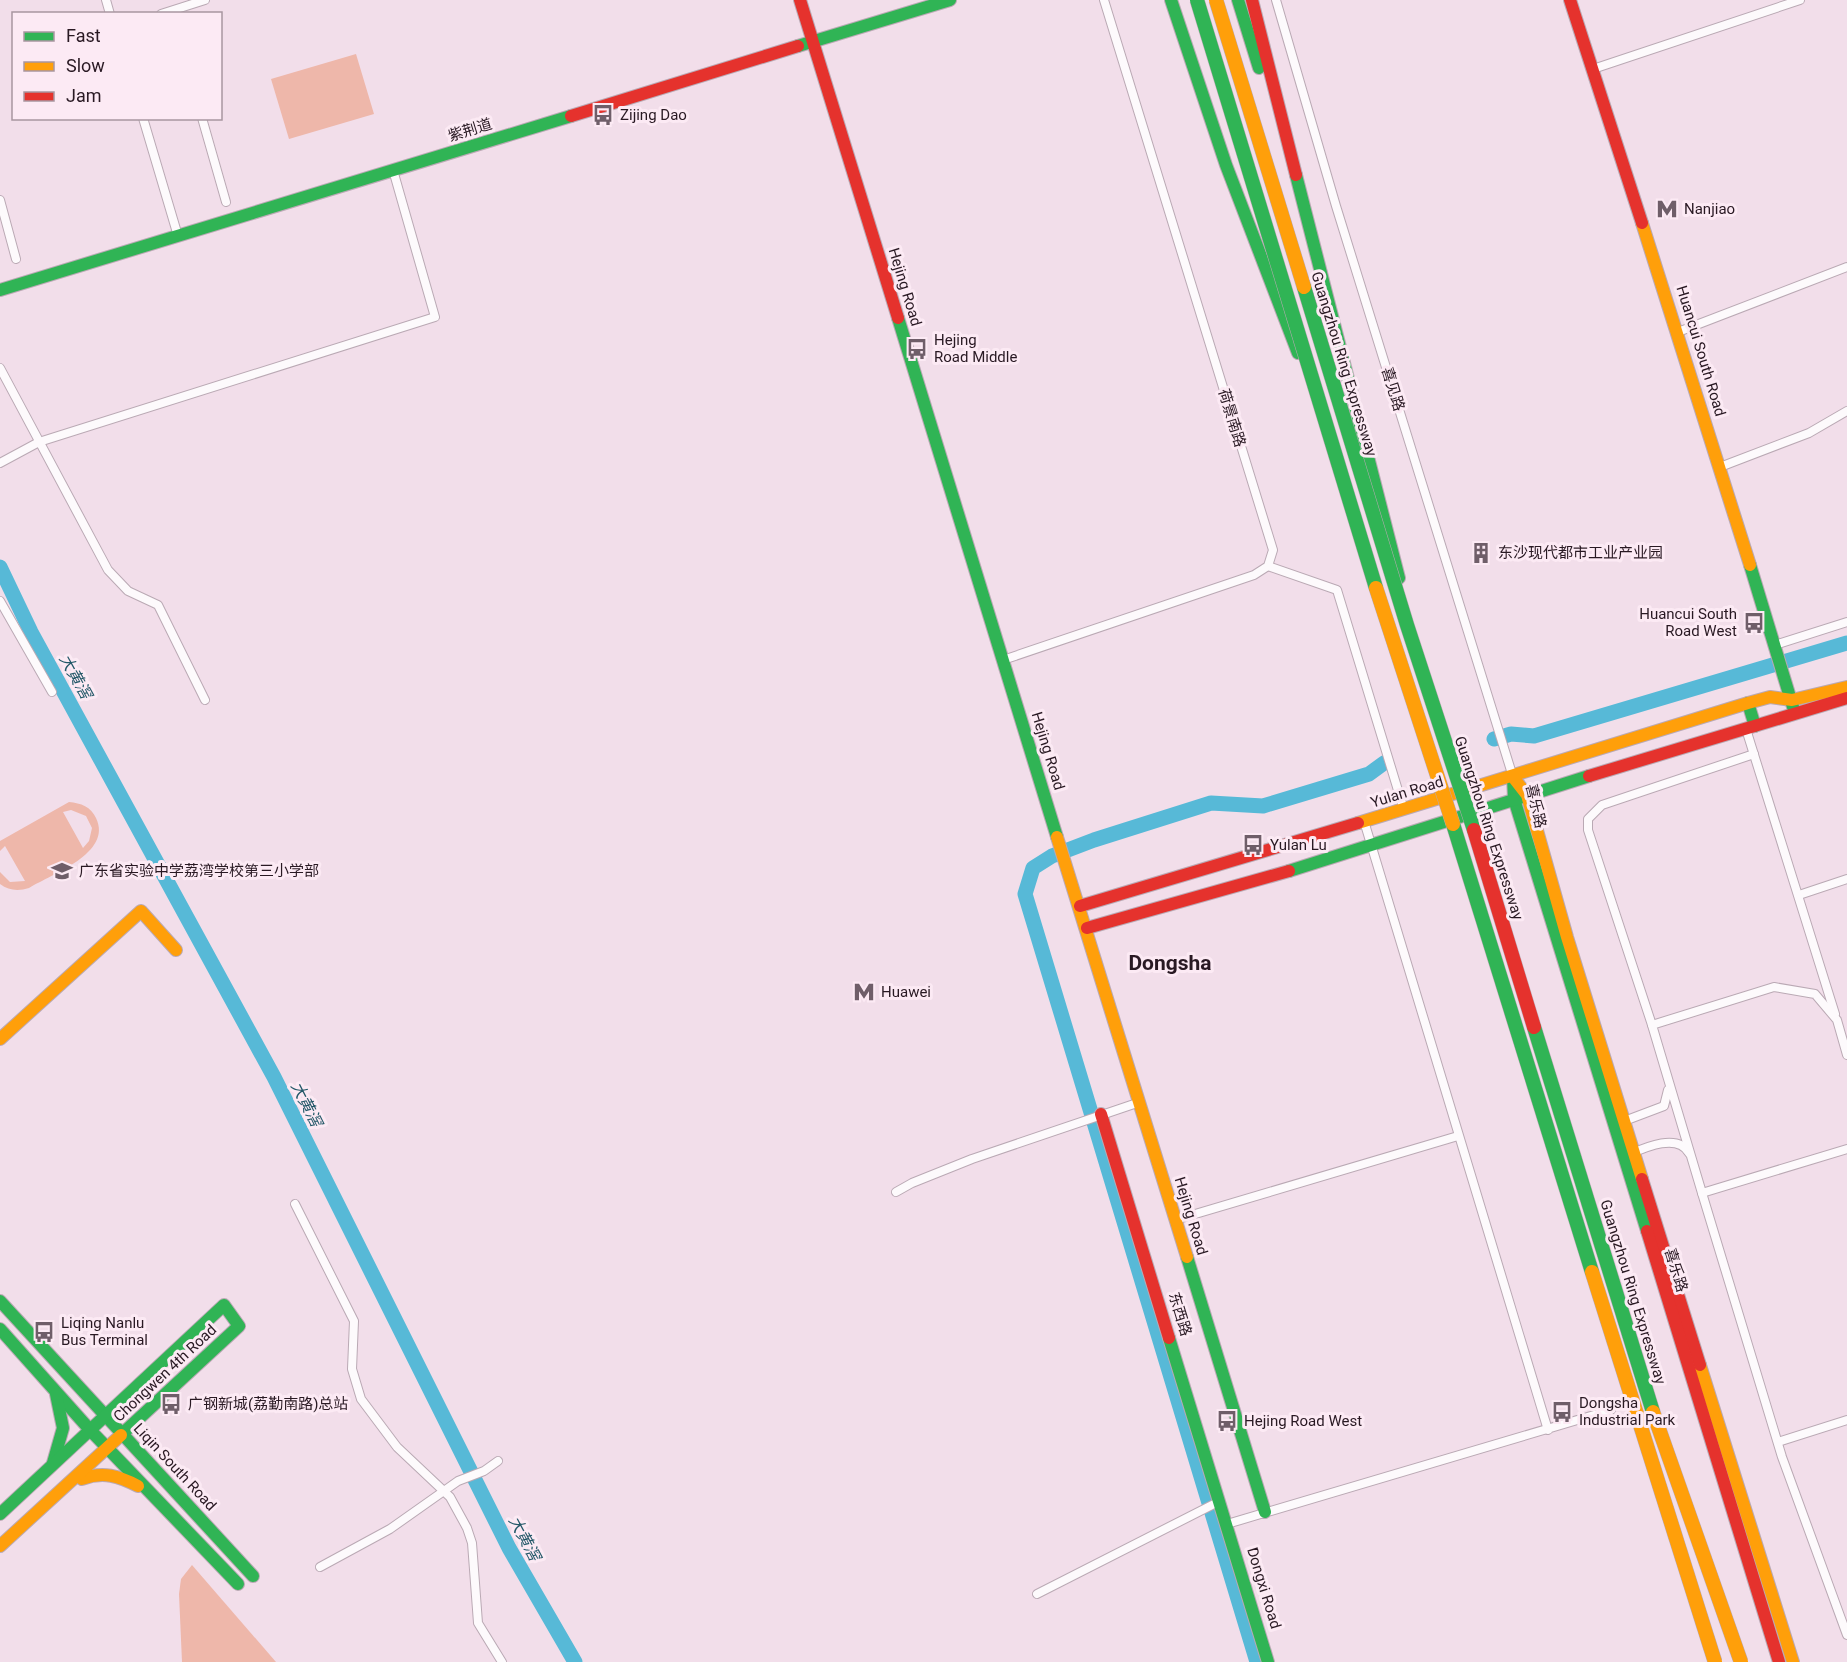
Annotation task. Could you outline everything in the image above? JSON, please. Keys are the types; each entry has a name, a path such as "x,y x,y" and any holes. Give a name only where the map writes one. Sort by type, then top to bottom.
{"main road":[{"name":"Hejing Road","path":"800,0 1265,1512"},
{"name":"紫荆道","path":"0,290 950,0"},
{"path":"1197,0 1380,602"},
{"name":"Guangzhou Ring Expressway","path":"1216,0 1664,1449 1741,1662"},
{"path":"1238,0 1323,275"},
{"path":"1252,0 1424,678"},
{"name":"Huancui South Road","path":"1570,0 1678,332 1788,684 1793,707"},
{"path":"1171,3 1226,165 1324,425 1459,842 1573,1215 1715,1662"},
{"name":"Yulan Road","path":"1087,928 1210,895 1751,727 1793,707 1847,687"},
{"name":"Yulan Road","path":"1080,906 1513,777 1770,697 1793,707 1847,698"},
{"path":"1748,703 1751,727"},
{"name":"喜乐路","path":"1513,777 1619,1123 1793,1662"},
{"path":"0,1039 141,911 176,950"},
{"name":"东西路","path":"1101,1114 1227,1524"},
{"name":"喜乐路","path":"1629,1154 1779,1662"},
{"name":"Liqin South Road","path":"0,1301 253,1576"},
{"name":"Chongwen 4th Road","path":"0,1514 224,1305 239,1326 0,1546"},
{"path":"0,1329 91,1431 238,1584"},
{"path":"51,1467 62,1444 64,1429 64,1416 53,1387"},
{"path":"67,1486 94,1473 106,1473 147,1490"},
{"path":"31,1486 40,1489 47,1504"},
{"name":"Dongxi Road","path":"1227,1524 1268,1662"}],"street":[{"path":"171,12 205,0"},
{"name":"荷景南路","path":"1104,0 1273,550 1268,566"},
{"name":"喜见路","path":"1276,0 1343,228 1513,777"},
{"path":"1593,69 1800,0"},
{"path":"144,120 178,236"},
{"path":"203,120 226,202"},
{"path":"0,463 39,442 435,317 393,170"},
{"path":"0,200 16,259"},
{"path":"1678,332 1847,267"},
{"path":"0,368 108,570 128,591 158,605 205,700"},
{"path":"1720,467 1809,433 1847,411"},
{"path":"1003,660 1254,575 1268,566 1336,590 1404,810"},
{"path":"0,601 52,692"},
{"path":"1776,647 1847,622"},
{"path":"1751,727 1754,754 1800,895 1847,1055"},
{"path":"1754,754 1602,805 1588,819 1588,830 1652,1025 1778,1442 1847,1635"},
{"path":"1364,821 1548,1430"},
{"path":"1800,895 1847,879"},
{"path":"1652,1025 1774,987 1815,994 1836,1020"},
{"path":"1619,1123 1664,1106 1667,1102 1668,1081"},
{"path":"896,1192 926,1177 1081,1120 1140,1102"},
{"path":"1175,1220 1458,1136"},
{"path":"1629,1154 1671,1142 1687,1149 1693,1161"},
{"path":"1702,1193 1847,1149"},
{"path":"295,1204 354,1321 352,1369 361,1399 397,1447 444,1490 470,1536 478,1623 502,1662"},
{"path":"1227,1524 1611,1410"},
{"path":"1778,1442 1847,1420"},
{"path":"320,1567 390,1529 444,1490 466,1477 484,1471 498,1461"},
{"path":"1037,1594 1220,1501"}],"shaded area":[{"path":"356,54 374,114 289,139 271,79"},
{"path":"69,802 88,808 96,818 99,830 96,842 78,861 22,890 10,889 0,884 0,872 10,882 25,881 5,846 0,851 0,841","holes":["71,810 86,816 92,828 89,841 83,848 63,812"]},
{"path":"192,1565 276,1662 182,1662 179,1594 181,1579"}],"waterway":[{"name":"大黄滘","path":"0,567 31,632 274,1077 509,1548 575,1662"},
{"path":"1494,739 1511,734 1534,736 1847,643"},
{"path":"1257,1662 1025,894 1033,868 1052,856 1094,840 1211,803 1263,806 1369,774 1384,763"}],"traffic: fast":[{"path":"798,46 950,0"},
{"path":"1171,0 1226,165 1298,353"},
{"path":"1197,0 1376,588"},
{"path":"1238,0 1259,68"},
{"path":"0,290 571,116"},
{"path":"1296,175 1399,578"},
{"path":"1304,287 1407,625 1474,830"},
{"path":"898,318 1057,837"},
{"path":"1750,565 1793,707"},
{"path":"1748,703 1755,726"},
{"path":"1289,871 1589,776"},
{"path":"1513,777 1514,799 1647,1231"},
{"path":"1453,824 1592,1272"},
{"path":"1534,1027 1653,1412"},
{"path":"1187,1257 1265,1512"},
{"path":"0,1301 253,1576"},
{"path":"0,1514 224,1305 239,1326 121,1435"},
{"path":"0,1329 91,1431 238,1584"},
{"path":"1169,1338 1268,1662"},
{"path":"53,1463 63,1428 56,1394"}],"traffic: slow":[{"path":"1216,0 1304,287"},
{"path":"1642,223 1750,565"},
{"path":"1376,588 1453,824"},
{"path":"1358,823 1748,703 1770,697 1792,700 1847,687"},
{"path":"1513,777 1527,795 1567,937 1642,1179"},
{"path":"1057,837 1187,1257"},
{"path":"0,1039 141,911 176,950"},
{"path":"1592,1272 1715,1662"},
{"path":"1700,1365 1793,1662"},
{"path":"1653,1412 1741,1662"},
{"path":"0,1546 121,1435"},
{"path":"82,1479 104,1475 138,1486"}],"traffic: jam":[{"path":"800,0 898,318"},
{"path":"1252,0 1296,175"},
{"path":"1570,0 1642,223"},
{"path":"571,116 798,46"},
{"path":"1589,776 1847,698"},
{"path":"1080,906 1358,823"},
{"path":"1474,830 1534,1027"},
{"path":"1087,928 1289,871"},
{"path":"1101,1114 1169,1338"},
{"path":"1642,1179 1700,1365"},
{"path":"1647,1231 1779,1662"}],"place":[{"name":"Zijing Dao","path":"603,115"},
{"name":"Nanjiao","path":"1667,209"},
{"name":"Hejing Road Middle","path":"917,349"},
{"name":"东沙现代都市工业产业园","path":"1481,553"},
{"name":"Huancui South Road West","path":"1754,623"},
{"name":"Yulan Lu","path":"1253,845"},
{"name":"广东省实验中学荔湾学校第三小学部","path":"62,871"},
{"name":"Huawei","path":"864,992"},
{"name":"Liqing Nanlu Bus Terminal","path":"44,1332"},
{"name":"广钢新城(荔勤南路)总站","path":"171,1404"},
{"name":"Dongsha Industrial Park","path":"1562,1412"},
{"name":"Hejing Road West","path":"1227,1421"}],"district":[{"name":"Dongsha","path":"1170,963"}]}
